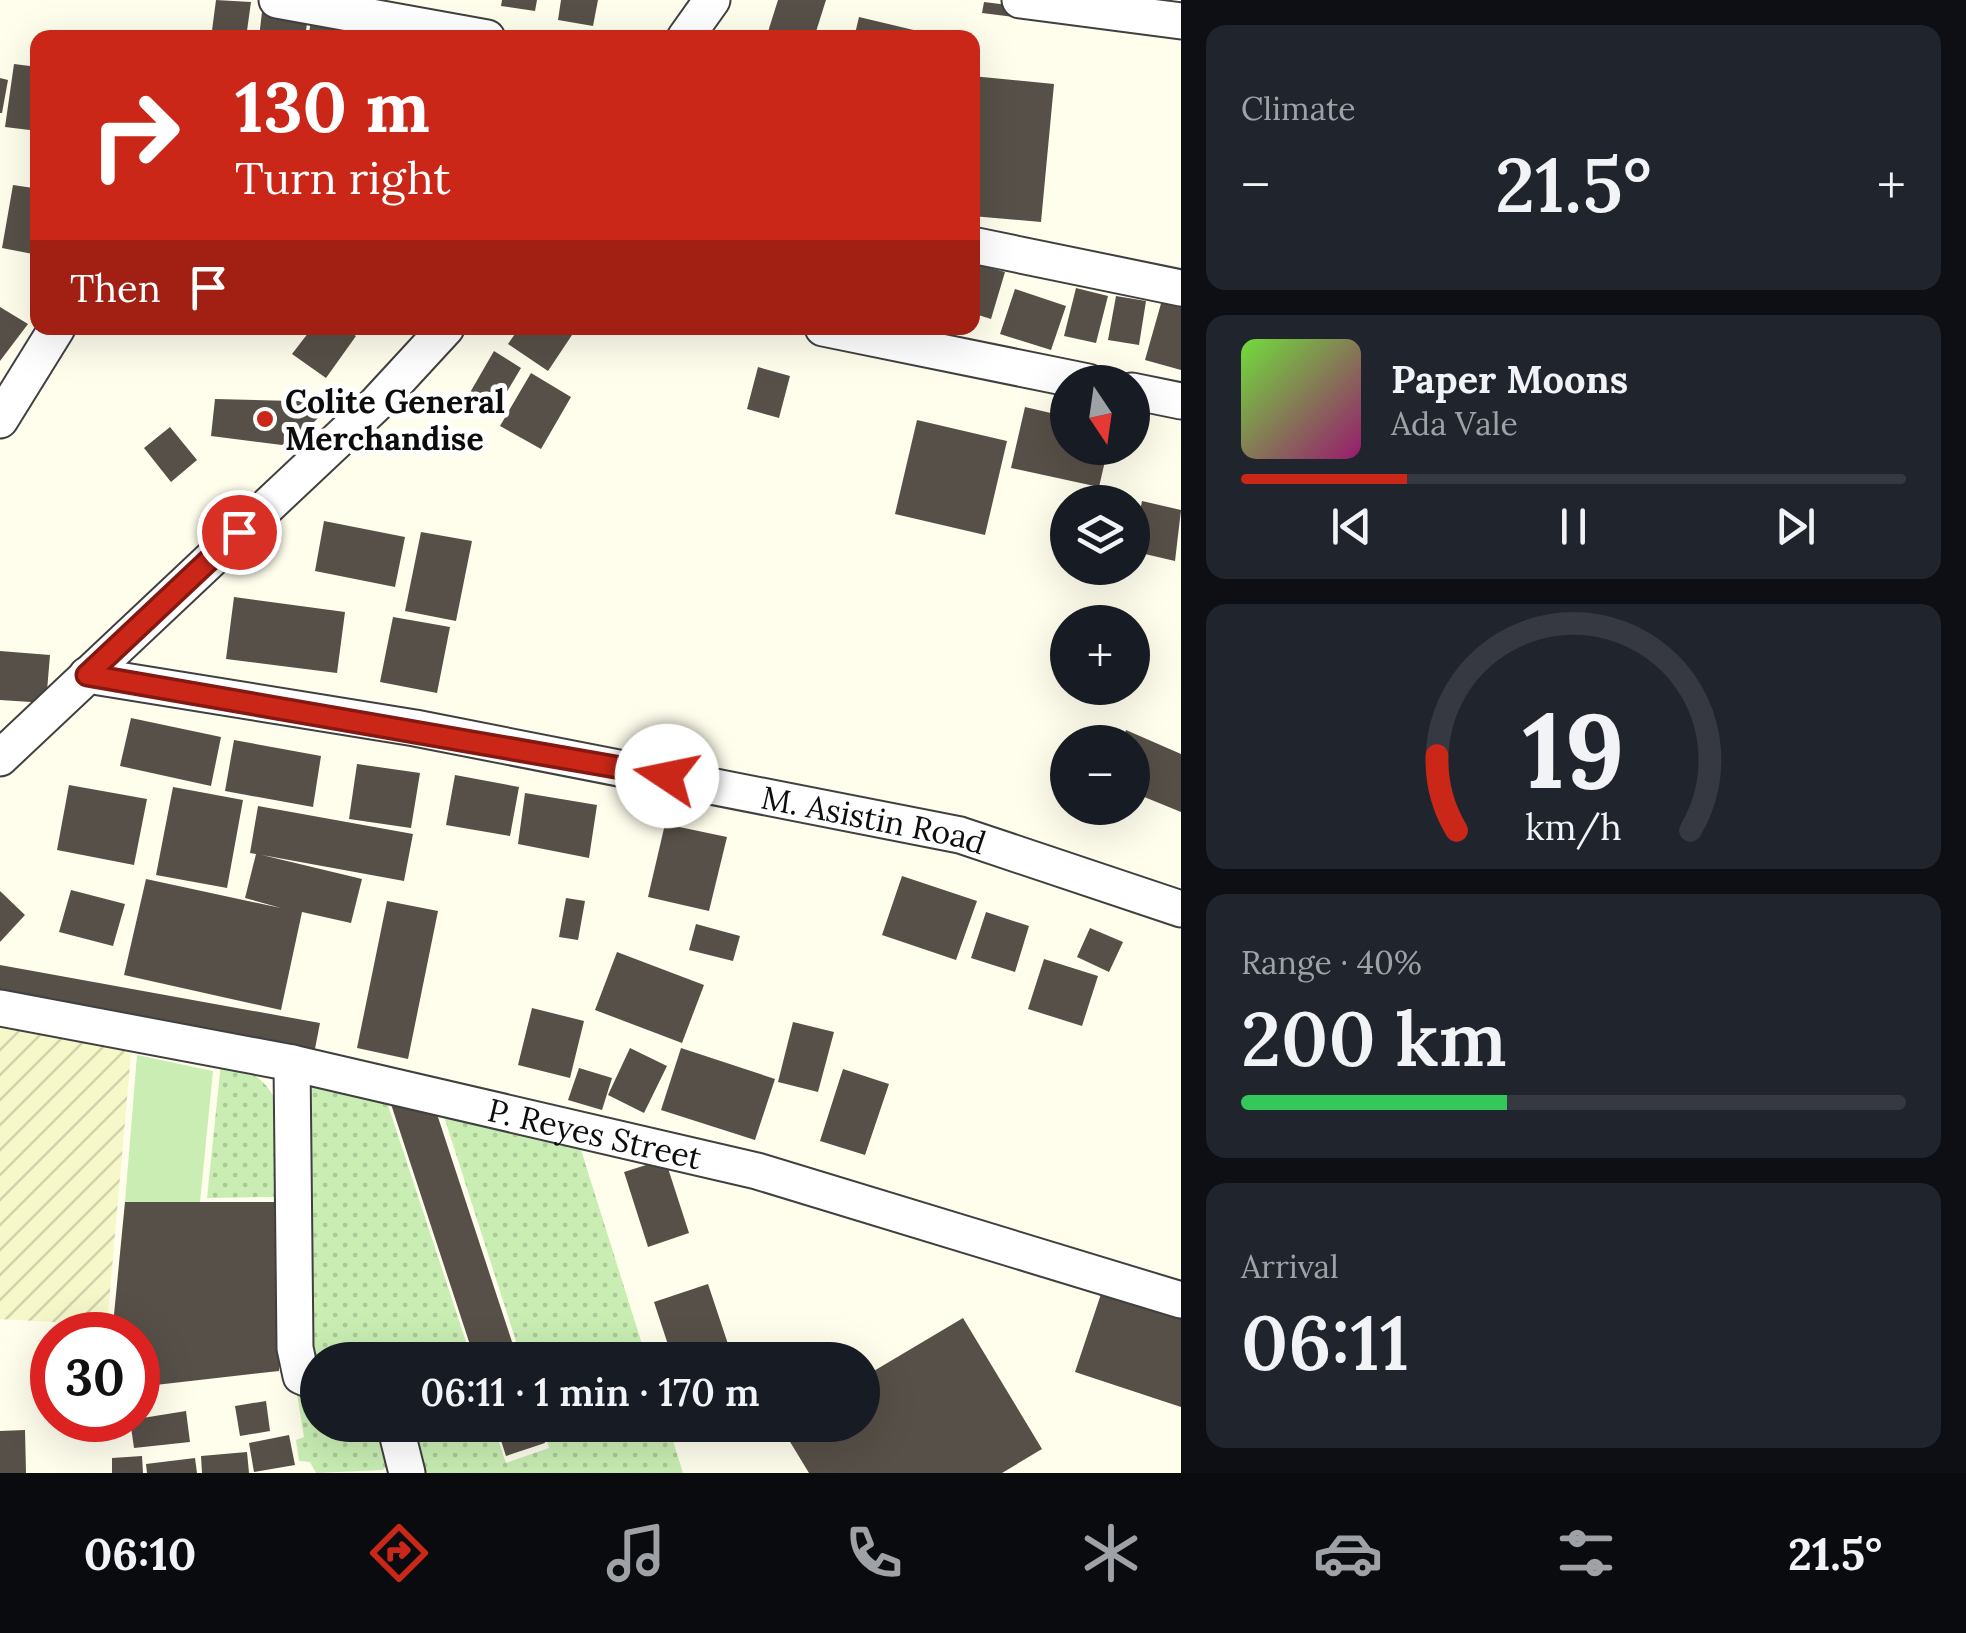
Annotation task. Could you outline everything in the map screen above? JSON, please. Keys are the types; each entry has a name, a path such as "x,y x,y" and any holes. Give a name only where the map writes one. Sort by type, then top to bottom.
{"street":[{"path":"277,0 443,30"},
{"path":"691,30 712,0"},
{"path":"1020,0 1181,21"},
{"path":"980,247 1181,288"},
{"path":"0,420 53,335"},
{"path":"0,758 374,405 439,335"},
{"path":"857,335 1050,374"},
{"path":"1150,395 1181,401"},
{"name":"M. Asistin Road","path":"87,675 415,728 960,835 1181,909"},
{"name":"P. Reyes Street","path":"0,1008 292,1063 757,1171 1181,1300"},
{"path":"292,1063 294,1334 300,1370"},
{"path":"399,1442 407,1473"}],"green space":[{"path":"0,1017 132,1042 108,1312 30,1312 30,1321 0,1319"},
{"path":"137,1055 213,1071 200,1202 125,1202"},
{"path":"221,1063 246,1071 273,1096 281,1131 279,1197 207,1198"},
{"path":"309,1079 385,1096 466,1342 312,1342"},
{"path":"440,1104 576,1134 641,1342 516,1342"},
{"path":"296,1440 385,1442 390,1461 383,1470 316,1473 310,1462 299,1461"},
{"path":"409,1442 499,1442 506,1463 549,1448 547,1442 673,1442 683,1473 417,1473"}],"building":[{"path":"216,0 251,2 247,30 212,30"},
{"path":"502,0 537,0 535,11 501,6"},
{"path":"561,0 598,0 593,26 558,20"},
{"path":"778,0 826,0 817,30 769,30"},
{"path":"984,2 1039,9 1038,20 982,13"},
{"path":"263,3 309,9 306,30 260,30"},
{"path":"313,10 374,30 309,30"},
{"path":"859,17 914,30 856,30"},
{"path":"14,64 30,66 30,130 5,127"},
{"path":"980,77 1054,84 1041,222 980,217"},
{"path":"0,78 8,80 2,113 0,113"},
{"path":"13,185 30,188 30,253 2,248"},
{"path":"980,265 1005,272 991,319 980,316"},
{"path":"1076,288 1108,296 1096,343 1064,336"},
{"path":"1015,289 1066,306 1051,350 1000,334"},
{"path":"1116,296 1146,301 1139,345 1108,340"},
{"path":"1162,300 1181,306 1181,370 1145,360"},
{"path":"0,307 28,324 0,361"},
{"path":"307,335 356,336 326,378 292,354"},
{"path":"514,335 572,335 548,371 508,344"},
{"path":"494,351 521,368 495,412 468,396"},
{"path":"758,367 790,376 779,418 747,409"},
{"path":"531,373 571,397 541,449 500,426"},
{"name":"Colite General Merchandise","path":"215,399 334,402 290,446 211,436"},
{"path":"1025,407 1050,413 1050,465 1104,465 1099,485 1011,468"},
{"path":"917,420 1007,441 985,535 895,514"},
{"path":"170,427 197,460 171,482 144,448"},
{"path":"1150,503 1181,510 1175,561 1150,555"},
{"path":"324,521 405,537 395,587 315,571"},
{"path":"421,532 472,541 456,621 405,611"},
{"path":"234,597 345,612 337,673 226,659"},
{"path":"393,617 450,627 437,693 380,682"},
{"path":"0,651 50,655 46,703 0,700"},
{"path":"131,718 221,737 211,786 120,766"},
{"path":"234,740 321,756 313,807 225,791"},
{"path":"1150,740 1181,754 1181,812 1150,799"},
{"path":"357,764 420,773 411,828 349,819"},
{"path":"455,775 519,787 510,836 446,825"},
{"path":"69,785 147,799 134,865 57,850"},
{"path":"173,787 243,800 227,888 156,875"},
{"path":"525,793 597,805 589,858 518,844"},
{"path":"258,806 413,834 404,881 262,855 362,879 351,923 302,912 281,1010 124,975 146,879 281,908 245,898 256,854 250,853"},
{"path":"665,824 727,837 709,911 648,897"},
{"path":"902,876 977,901 956,960 882,935"},
{"path":"71,890 125,904 113,946 59,932"},
{"path":"0,891 25,915 0,942"},
{"path":"566,898 585,901 578,940 559,937"},
{"path":"387,901 438,911 408,1059 357,1048"},
{"path":"986,912 1029,926 1015,972 971,958"},
{"path":"696,924 740,936 733,961 689,950"},
{"path":"1090,928 1123,942 1109,972 1077,957"},
{"path":"617,952 704,985 682,1043 595,1010"},
{"path":"1044,959 1098,976 1082,1026 1028,1009"},
{"path":"0,965 320,1023 313,1059 0,1002"},
{"path":"532,1008 584,1021 570,1078 518,1065"},
{"path":"793,1022 834,1032 818,1092 778,1082"},
{"path":"630,1048 667,1066 644,1113 608,1095"},
{"path":"681,1048 775,1079 755,1140 661,1110"},
{"path":"579,1068 612,1078 602,1110 568,1100"},
{"path":"843,1069 889,1084 865,1155 820,1141"},
{"path":"388,1095 435,1108 512,1342 469,1342"},
{"path":"665,1159 689,1233 648,1247 624,1172"},
{"path":"125,1202 280,1202 279,1371 160,1385 160,1312 114,1312"},
{"path":"708,1284 727,1342 667,1342 654,1302"},
{"path":"1102,1291 1181,1316 1181,1407 1075,1372"},
{"path":"963,1318 1042,1449 1002,1473 809,1473 790,1442 880,1442 880,1367"},
{"path":"266,1401 270,1431 240,1436 235,1406"},
{"path":"186,1411 190,1442 134,1448 133,1442 160,1442 160,1415"},
{"path":"25,1430 26,1473 0,1473 0,1431"},
{"path":"289,1435 295,1465 254,1472 249,1443"},
{"path":"501,1442 545,1442 545,1443 506,1456"},
{"path":"247,1452 249,1473 202,1473 201,1456"},
{"path":"142,1456 143,1473 112,1473 112,1458"},
{"path":"195,1458 197,1473 147,1473 146,1464"}],"place":[{"name":"Colite General Merchandise","path":"265,419"}],"route":[{"path":"239,532 87,675 415,728 667,776"}]}
